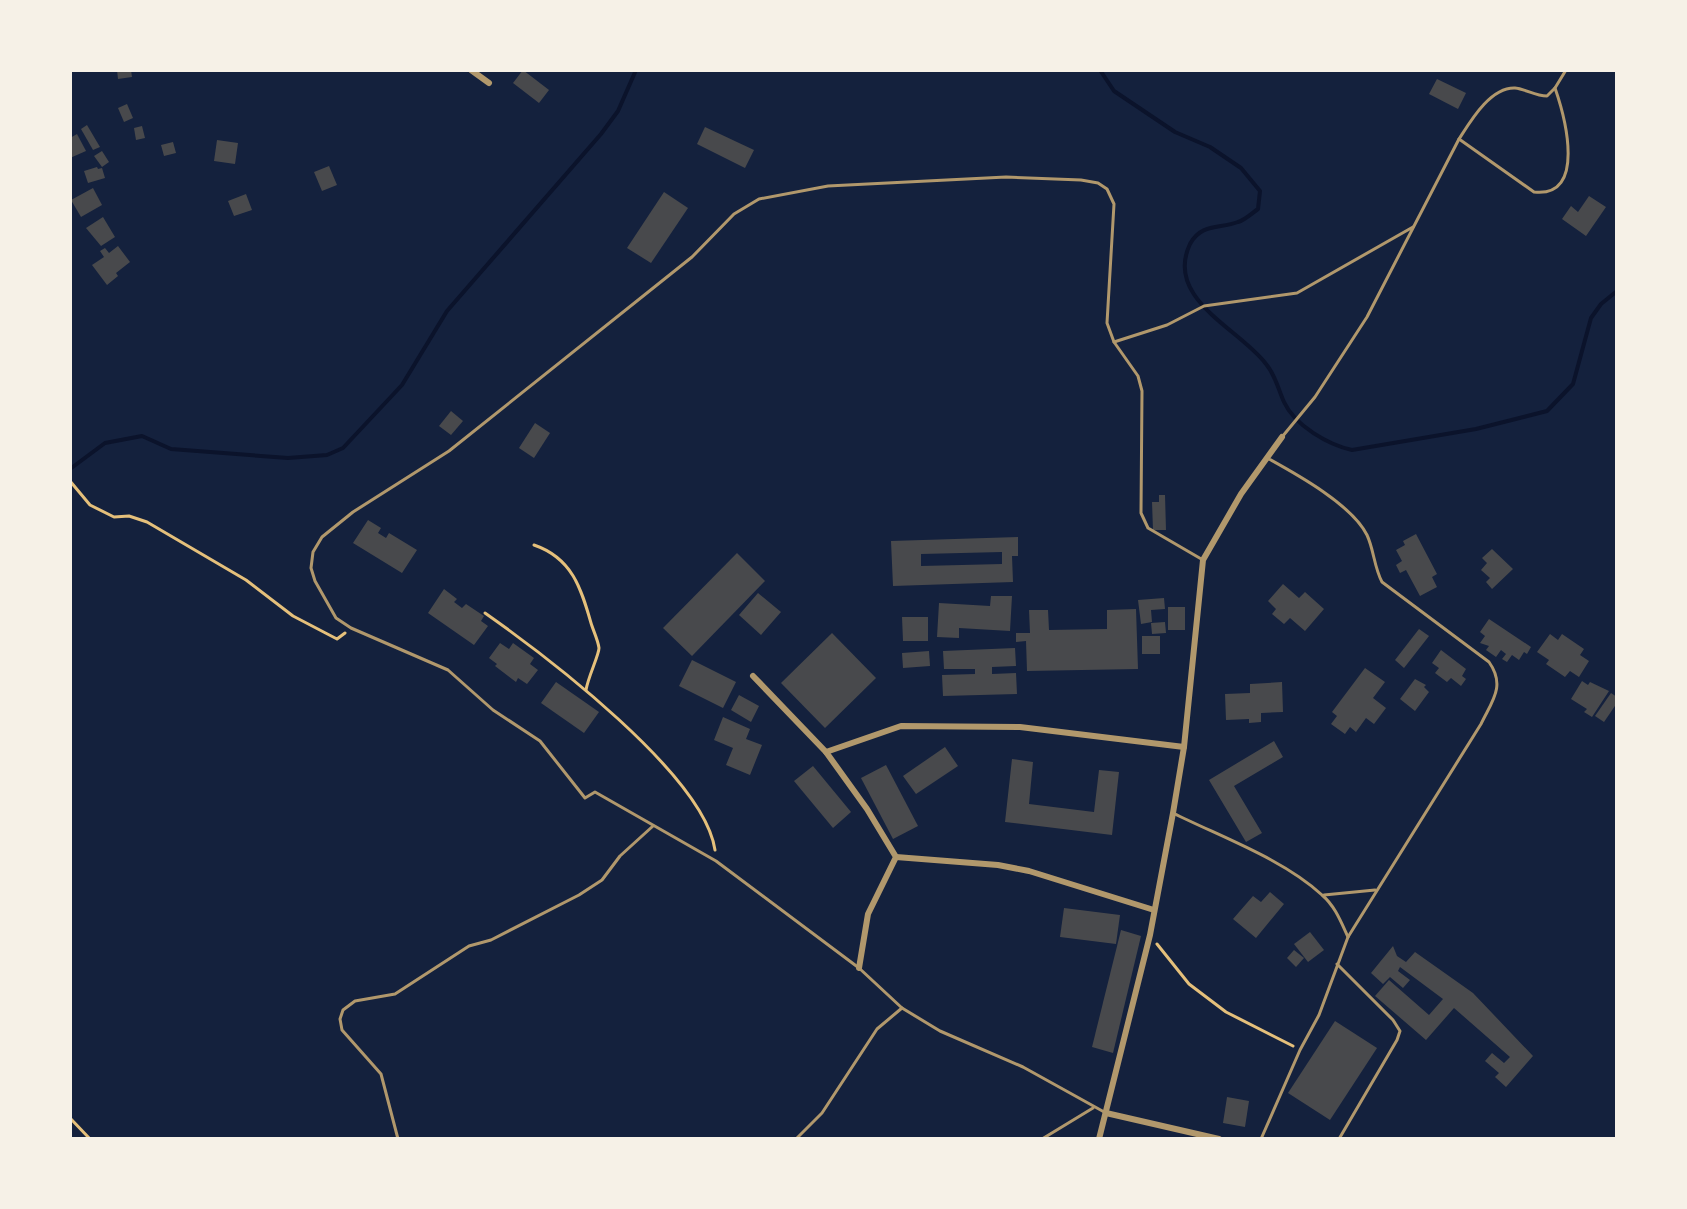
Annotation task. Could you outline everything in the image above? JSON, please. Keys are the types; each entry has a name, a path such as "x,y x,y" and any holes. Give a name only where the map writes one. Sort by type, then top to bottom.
{"street":[{"path":"471,70 489,83"},
{"path":"1099,1139 1150,935 1173,813 1184,747 1203,560 1266,457 1282,437"},
{"path":"753,676 826,752 867,809 896,857"},
{"path":"826,752 901,726 1020,727 1184,747"},
{"path":"896,857 998,865 1029,871 1154,910"},
{"path":"859,968 868,914 896,857"},
{"path":"1106,1113 1219,1139"}],"lane":[{"path":"1282,437 1315,397 1367,317 1459,139 1479,110 1501,91 1514,88 1547,96 1566,70"},
{"path":"1459,139 1534,192 1555,190 1567,167 1569,144 1564,114 1555,88"},
{"path":"1106,1113 1023,1067 940,1031 902,1008 859,968 716,861 595,792 585,798 540,741 493,710 448,670 351,628 336,618 315,581 311,568 313,552 322,537 353,512 449,451 692,257 734,214 759,199 828,186 1006,177 1081,180 1098,183 1107,189 1114,204 1107,323 1114,342 1138,376 1142,391 1141,513 1148,528 1203,560"},
{"path":"1114,342 1167,325 1204,306 1297,293 1413,227"},
{"path":"1261,1139 1319,1015 1348,937 1481,724 1497,690 1498,674 1489,662 1382,582 1376,571 1368,537 1360,524 1330,496 1266,457"},
{"path":"1173,813 1282,866 1322,895 1337,913 1348,937"},
{"path":"398,1139 381,1074 342,1030 340,1019 343,1010 355,1001 395,994 469,946 491,940 579,895 602,880 620,856 653,826"},
{"path":"1322,895 1375,890"},
{"path":"1337,964 1393,1020 1400,1031 1339,1139"},
{"path":"796,1139 822,1113 877,1029 902,1008"},
{"path":"1042,1139 1094,1108"}],"path":[{"path":"70,481 90,505 114,517 129,516 147,522 246,580 293,616 337,639 351,628"},
{"path":"534,545 547,550 567,565 579,583 599,649 588,674 586,690"},
{"path":"485,613 537,649 586,690 671,773 691,796 713,838 716,861"},
{"path":"1150,935 1189,984 1226,1012 1300,1050"},
{"path":"70,1118 90,1139"}],"building":[{"path":"117,70 131,70 132,77 118,79"},
{"path":"523,70 549,90 539,103 513,83"},
{"path":"1437,79 1466,93 1458,109 1429,94"},
{"path":"127,104 133,118 124,122 118,108"},
{"path":"87,125 100,147 93,150 81,129"},
{"path":"142,126 145,138 136,140 134,128"},
{"path":"705,127 754,150 745,168 697,144"},
{"path":"77,134 86,151 70,158 70,138"},
{"path":"217,140 238,143 235,164 214,161"},
{"path":"173,142 176,153 164,156 161,145"},
{"path":"102,151 109,162 102,167 94,156"},
{"path":"329,166 337,185 322,191 314,172"},
{"path":"102,168 105,178 88,183 84,171"},
{"path":"93,188 102,205 81,217 71,200"},
{"path":"664,192 688,208 651,263 627,248"},
{"path":"246,194 252,210 234,216 228,201"},
{"path":"1589,196 1606,207 1586,236 1562,219 1571,206 1578,212"},
{"path":"103,217 115,237 101,246 86,228"},
{"path":"118,246 130,262 107,285 92,265 104,257 100,251 105,248 109,253"},
{"path":"451,411 463,421 451,435 439,426"},
{"path":"535,423 550,433 534,458 519,448"},
{"path":"1159,495 1165,495 1166,530 1153,530 1152,502 1159,502"},
{"path":"368,520 381,528 378,533 386,538 389,533 417,550 402,573 353,543"},
{"path":"1416,534 1437,574 1432,577 1437,587 1420,596 1406,570 1400,573 1396,565 1402,561 1396,550 1405,545 1403,541"},
{"path":"1018,537 1018,556 1012,556 1013,582 893,586 891,541","holes":["1002,552 1002,564 921,566 921,554"]},
{"path":"1492,549 1513,569 1492,589 1486,582 1490,578 1481,570 1487,563 1482,558"},
{"path":"737,553 765,581 692,656 663,628"},
{"path":"1283,584 1299,598 1305,592 1324,609 1305,631 1290,618 1284,624 1272,614 1276,609 1268,601"},
{"path":"444,589 457,599 454,602 462,608 466,604 484,616 481,621 488,626 474,645 428,613"},
{"path":"758,593 781,612 761,635 739,615"},
{"path":"991,596 1012,596 1010,631 959,628 959,638 937,637 939,603 990,606"},
{"path":"1164,598 1165,609 1151,610 1152,622 1141,624 1138,600"},
{"path":"1168,607 1185,607 1185,630 1168,630"},
{"path":"1136,609 1138,669 1027,671 1026,641 1016,642 1016,633 1030,633 1029,610 1048,610 1049,630 1107,629 1107,610"},
{"path":"902,617 928,617 928,641 903,641"},
{"path":"1489,619 1531,647 1527,654 1524,652 1519,660 1512,655 1507,662 1502,659 1506,654 1501,650 1496,657 1486,650 1489,646 1480,643 1485,636 1480,632"},
{"path":"1165,622 1166,633 1152,634 1151,623"},
{"path":"1419,629 1429,636 1404,668 1395,660"},
{"path":"832,633 876,678 825,728 781,683"},
{"path":"1550,634 1558,640 1562,634 1584,649 1580,655 1589,661 1579,677 1570,671 1565,677 1546,664 1549,660 1537,652"},
{"path":"1142,636 1160,636 1160,654 1142,654"},
{"path":"500,643 509,649 513,643 534,658 530,664 538,670 527,684 518,678 516,682 489,658"},
{"path":"1015,648 1016,666 992,667 992,674 1016,673 1017,694 943,696 942,675 975,674 975,669 944,669 943,651"},
{"path":"1441,650 1466,669 1462,676 1466,679 1461,686 1451,678 1447,682 1435,673 1439,668 1432,663"},
{"path":"929,651 930,666 903,668 902,653"},
{"path":"692,660 736,682 723,708 679,686"},
{"path":"1365,668 1385,682 1373,698 1386,708 1374,724 1366,718 1356,732 1350,727 1345,734 1331,724 1337,716 1332,712"},
{"path":"1415,679 1426,685 1424,687 1429,692 1415,711 1400,699"},
{"path":"1582,681 1609,691 1592,717 1584,712 1587,709 1571,699"},
{"path":"556,682 599,712 584,733 541,703"},
{"path":"1282,682 1283,712 1261,713 1261,722 1226,720 1225,694 1250,693 1250,684"},
{"path":"1611,693 1617,697 1617,703 1604,722 1595,716"},
{"path":"739,695 759,706 751,722 731,710"},
{"path":"723,717 750,729 746,739 762,745 750,775 726,765 733,748 714,740"},
{"path":"1274,741 1283,757 1234,786 1262,833 1246,842 1209,780"},
{"path":"945,747 958,766 916,794 903,776"},
{"path":"1012,759 1033,762 1029,804 1094,812 1099,770 1119,772 1112,835 1005,822"},
{"path":"886,765 918,826 893,839 861,778"},
{"path":"813,766 851,812 833,828 794,781"},
{"path":"1270,892 1284,904 1256,938 1233,919 1253,896 1261,902"},
{"path":"1064,908 1120,915 1116,944 1060,937"},
{"path":"1121,930 1141,936 1113,1053 1092,1047"},
{"path":"1310,932 1324,950 1308,962 1294,944"},
{"path":"1393,946 1397,956 1406,962 1415,952 1473,993 1533,1056 1506,1087 1495,1077 1499,1073 1485,1061 1492,1053 1504,1063 1510,1057 1454,1008 1426,1040 1375,996 1389,980 1429,1015 1443,999 1400,967 1398,971 1410,980 1403,988 1390,977 1383,984 1371,973"},
{"path":"1294,950 1304,958 1296,967 1287,958"},
{"path":"1335,1021 1377,1048 1330,1120 1288,1093"},
{"path":"1227,1097 1249,1101 1245,1127 1223,1123"}],"waterway":[{"path":"70,469 105,443 142,436 171,449 288,458 327,455 343,448 402,385 447,311 601,134 618,111 636,70"},
{"path":"1100,70 1114,91 1175,132 1210,147 1241,168 1260,191 1258,209 1246,218 1205,230 1194,237 1185,264 1187,281 1208,312 1266,364 1296,419 1333,444 1352,450 1476,429 1547,411 1573,384 1591,318 1601,304 1617,291"}]}
